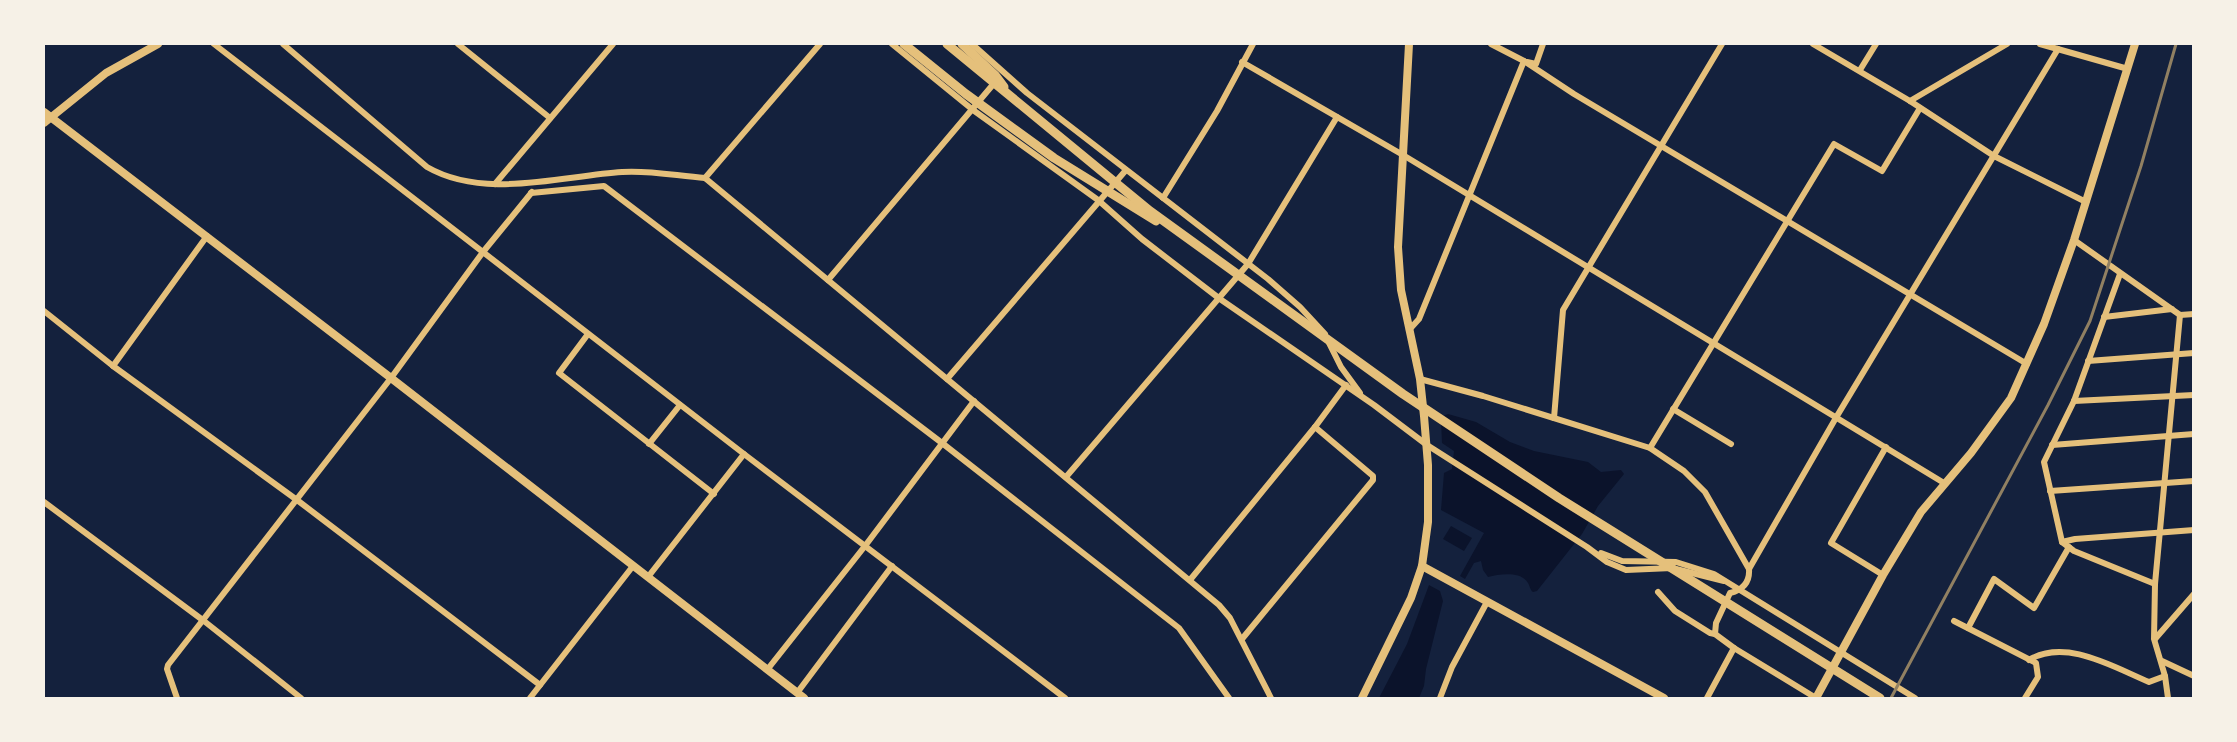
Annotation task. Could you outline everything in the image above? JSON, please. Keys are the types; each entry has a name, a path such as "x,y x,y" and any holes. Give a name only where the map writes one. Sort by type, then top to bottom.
{"highway":[{"path":"904,44 966,94 1054,158 1209,254"},
{"path":"947,44 1150,211 1403,394 1549,491 1880,699"},
{"path":"962,44 995,75 1011,97"}],"main road":[{"path":"1362,699 1411,598 1422,566 1428,522 1427,445 1420,379 1401,290 1398,247 1409,44"}],"street":[{"path":"158,44 106,73 46,117 207,236 804,699"},
{"path":"214,44 680,405 1065,699"},
{"path":"283,44 427,167 459,181 495,184 533,182 624,172 655,172 705,178 1226,612 1242,639 1271,699"},
{"path":"458,44 550,118"},
{"path":"495,184 614,44"},
{"path":"705,178 820,44"},
{"path":"892,44 973,110 1098,200 1220,299 1346,385 1427,445 1608,562 1626,570 1672,568 1724,581 1915,699"},
{"path":"972,44 1003,73 1286,294 1324,332 1341,367 1360,393 1374,405"},
{"path":"1163,198 1217,111 1253,44"},
{"path":"1491,44 1524,61 1574,94 2027,364"},
{"path":"1524,61 1536,64 1543,44"},
{"path":"1554,418 1563,310 1722,44"},
{"path":"1814,44 1910,101 1994,156 2086,202"},
{"path":"1860,70 1876,44"},
{"path":"1910,101 2007,44"},
{"path":"2040,44 2128,69"},
{"path":"1658,592 1675,611 1816,698 1883,575 1921,512 1997,420 2011,398 2027,364 2074,240 2135,44"},
{"path":"1715,634 1716,623 1730,593 1741,590 1747,581 1749,570 1837,416 2058,49"},
{"path":"1409,330 1419,319 1524,61"},
{"path":"1242,62 1403,155 1837,416 1944,483"},
{"path":"828,280 1003,73"},
{"path":"1650,448 1834,144 1882,171 1920,108"},
{"path":"1066,477 1248,264 1337,117"},
{"path":"947,379 1126,170"},
{"path":"177,699 167,669 168,664 204,621 391,378 483,252 534,190 533,182"},
{"path":"531,193 604,186 942,443 1179,628 1229,699"},
{"path":"113,366 207,236"},
{"path":"2074,240 2180,315 2193,314"},
{"path":"2120,274 2074,401 2044,462 2062,542 2155,584"},
{"path":"2104,317 2172,309"},
{"path":"44,311 113,366 297,500 540,685"},
{"path":"2168,699 2166,676 2154,639 2155,584 2180,315"},
{"path":"588,334 559,373 714,494"},
{"path":"2088,361 2193,352"},
{"path":"1420,379 1483,396 1650,448 1684,471 1705,492 1749,570"},
{"path":"1190,580 1315,427 1346,385"},
{"path":"2074,401 2193,395"},
{"path":"767,670 865,546 974,401"},
{"path":"650,444 680,405"},
{"path":"1673,410 1731,444"},
{"path":"1242,639 1374,480 1373,476 1315,427"},
{"path":"2052,445 2193,434"},
{"path":"1883,575 1831,543 1887,447"},
{"path":"648,577 744,454"},
{"path":"2050,491 2193,481"},
{"path":"44,502 204,621 301,699"},
{"path":"2062,542 2075,539 2193,530"},
{"path":"1968,628 1994,579 2034,608 2069,547"},
{"path":"530,699 633,566"},
{"path":"796,693 892,566"},
{"path":"1422,566 1664,699"},
{"path":"2154,639 2193,594"},
{"path":"1441,698 1452,667 1487,602"},
{"path":"1954,621 2036,663 2038,677 2025,699"},
{"path":"1707,699 1734,648"},
{"path":"2029,660 2036,656 2065,651 2092,658 2149,682 2166,676"},
{"path":"2162,661 2193,676"}],"water":[{"path":"1448,414 1476,422 1510,442 1534,451 1588,462 1601,472 1621,470 1624,474 1598,506 1582,534 1537,591 1533,592 1525,579 1515,575 1504,574 1488,577 1481,561 1474,563 1465,579 1460,576 1484,533 1441,510 1444,473 1452,469 1454,451 1442,443 1441,420"},
{"path":"1451,526 1472,538 1464,551 1443,539"},
{"path":"1429,585 1440,591 1443,601 1424,686 1419,698 1379,698 1407,644"}],"railway":[{"path":"1891,698 2048,405 2090,321 2141,166 2176,44"}]}
